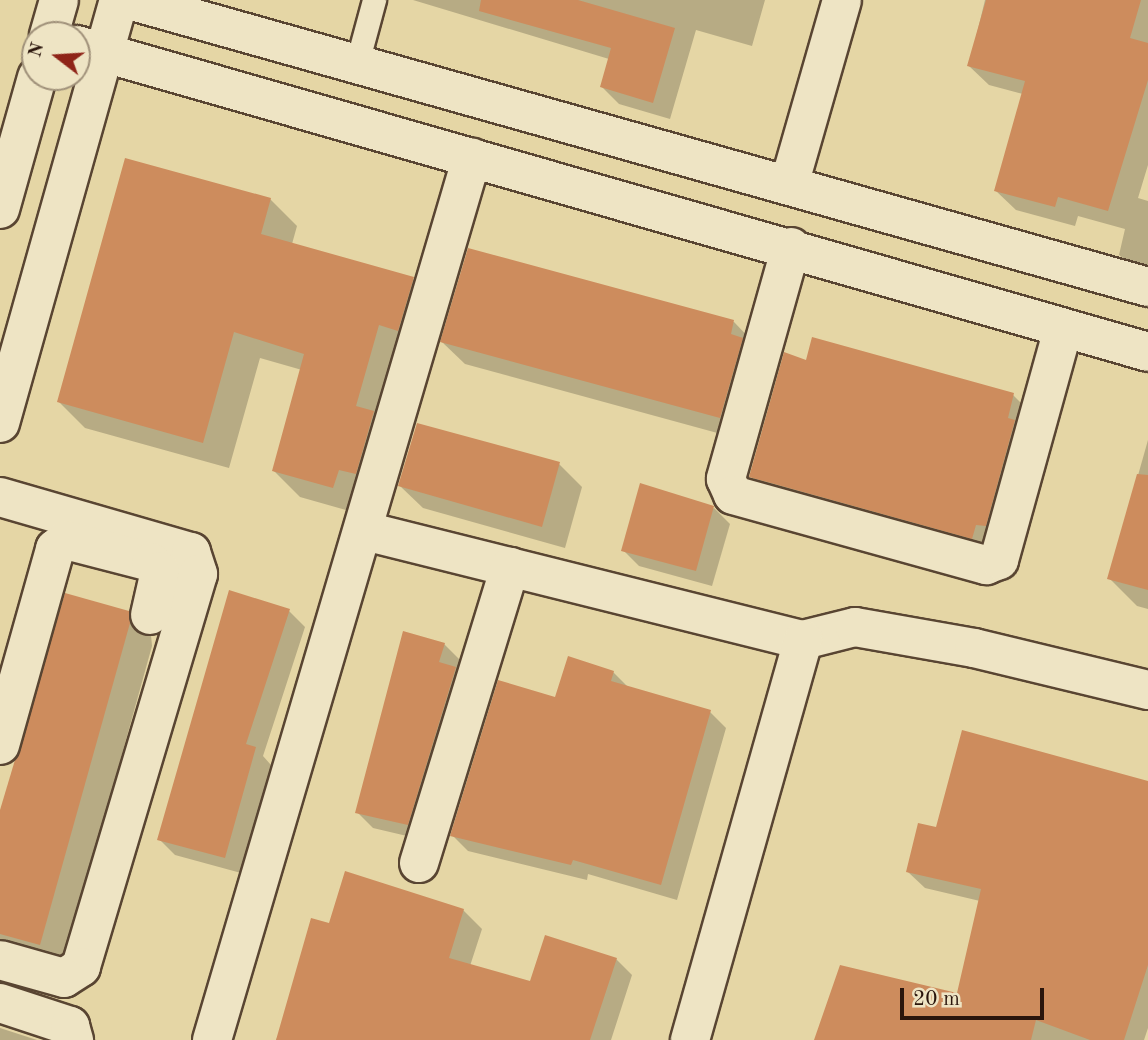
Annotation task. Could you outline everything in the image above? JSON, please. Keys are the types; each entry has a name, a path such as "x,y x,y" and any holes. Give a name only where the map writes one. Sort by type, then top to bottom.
{"street":[{"path":"53,21 59,0"},
{"path":"91,47 119,0"},
{"path":"129,0 1148,288"},
{"path":"789,185 842,0"},
{"path":"91,49 791,247 1148,352"},
{"path":"0,209 5,170 32,91"},
{"path":"0,423 80,91"},
{"path":"212,1040 365,531 472,157"},
{"path":"791,247 726,479 733,495 986,565 999,560 1063,329"},
{"path":"0,497 191,552 198,574 81,967 64,978 0,960"},
{"path":"365,531 803,640 855,627 974,648 1148,690"},
{"path":"0,745 55,549 66,540 152,562 160,571 150,615"},
{"path":"419,863 510,568"},
{"path":"690,1040 803,640"},
{"path":"0,1003 71,1026 74,1040"}],"lane":[{"path":"358,63 374,0"}],"building":[{"path":"481,0 578,0 675,28 653,103 600,87 611,48 479,11"},
{"path":"986,0 1141,0 1130,38 1148,43 1148,80 1108,211 1058,197 1055,207 994,191 1025,81 967,66"},
{"path":"125,158 271,198 261,234 414,277 398,331 379,325 356,406 374,411 356,474 339,470 333,488 272,471 304,354 234,332 203,443 57,402"},
{"path":"468,248 734,320 731,334 743,338 720,418 440,342"},
{"path":"812,337 1014,393 1008,418 1015,420 986,526 976,525 972,539 749,477 784,352 806,360"},
{"path":"417,423 560,462 542,527 398,486"},
{"path":"1137,474 1148,475 1148,590 1107,579"},
{"path":"640,483 714,506 696,571 621,551"},
{"path":"229,590 290,609 246,744 256,747 225,858 157,840"},
{"path":"65,593 129,611 130,623 40,945 0,934 0,810"},
{"path":"403,631 445,643 439,662 456,667 408,825 355,813"},
{"path":"568,656 614,671 611,681 711,710 661,885 573,860 571,865 450,836 498,680 555,697"},
{"path":"962,730 1148,781 1148,965 1124,1040 1090,1040 1036,1020 1031,1040 814,1040 840,965 957,993 981,889 906,872 918,823 936,827"},
{"path":"345,871 464,909 449,958 530,981 545,935 617,958 590,1040 276,1040 311,918 329,923"}]}
